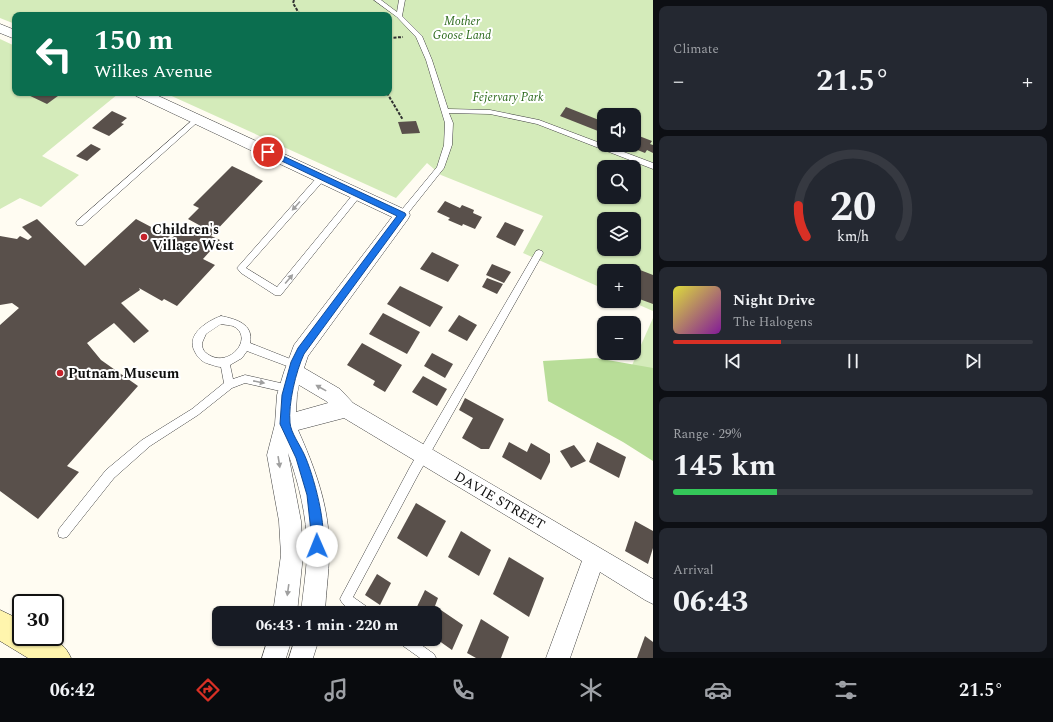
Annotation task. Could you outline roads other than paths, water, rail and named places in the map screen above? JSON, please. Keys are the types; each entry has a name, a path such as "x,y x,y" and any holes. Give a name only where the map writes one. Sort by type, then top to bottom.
{"main road":[{"path":"0,624 12,631"},
{"path":"36,646 56,658"}],"street":[{"path":"0,28 12,34"},
{"path":"147,96 402,215 301,351 292,375 285,424 278,455 290,522 292,554 285,606"},
{"name":"DAVIE STREET","path":"292,375 333,395 346,409 595,556 653,592"},
{"path":"285,424 302,420 322,412 346,409"},
{"path":"285,424 300,457 313,502 318,531 314,606"},
{"path":"558,658 595,556"},
{"path":"274,658 278,646"},
{"path":"301,658 305,646"}],"lane":[{"path":"377,0 399,16 419,36 429,60 449,123 448,145 440,168 402,215"},
{"path":"399,16 402,0"},
{"path":"446,110 490,112 539,122 653,166"},
{"path":"80,224 198,120"},
{"path":"322,177 241,268 278,292 358,194"},
{"path":"356,606 346,599 424,456 539,253"},
{"path":"221,320 237,323 246,333 247,340 246,346 242,353 236,358 225,362 213,362 206,359 200,353 198,347 198,340 201,332 206,327 221,320"},
{"path":"246,346 292,375"},
{"path":"225,362 229,385"},
{"path":"63,533 110,474 146,443 195,412 229,385 245,379 292,375"},
{"path":"413,646 430,658"}],"place":[{"name":"Children's Village West","path":"144,237"},
{"name":"Putnam Museum","path":"60,373"}],"park label":[{"name":"Mother Goose Land","path":"462,28"},
{"name":"Fejervary Park","path":"508,97"}]}
